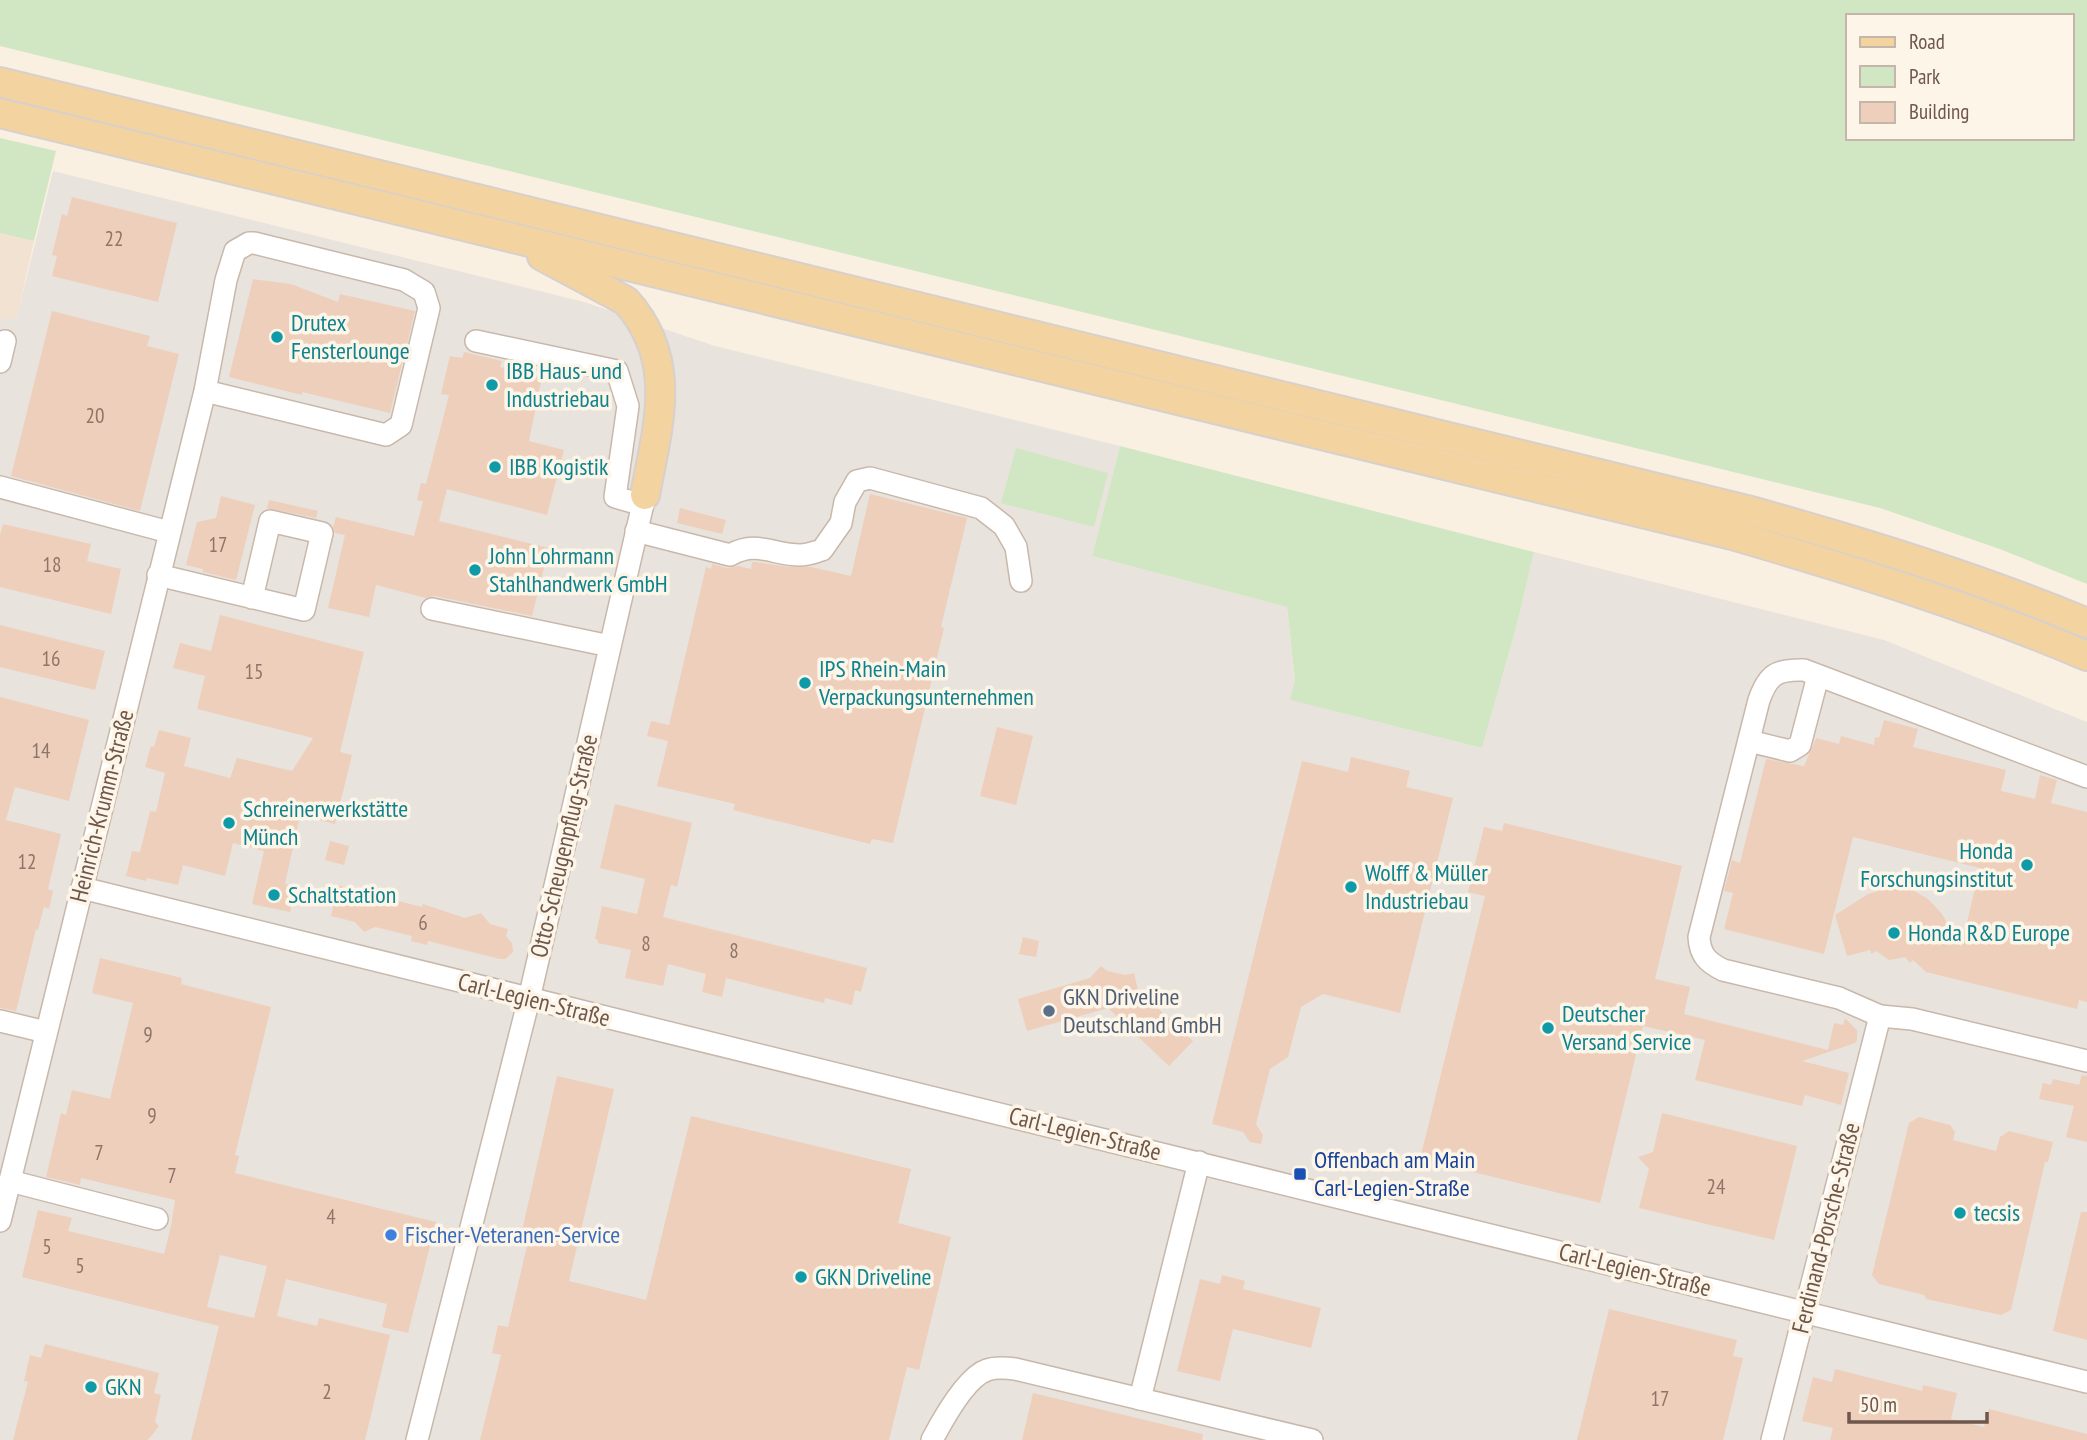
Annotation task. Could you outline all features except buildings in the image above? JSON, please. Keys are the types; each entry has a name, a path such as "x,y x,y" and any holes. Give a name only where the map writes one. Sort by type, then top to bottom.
{"main road":[{"path":"0,82 1747,510 1886,550 2087,623"},
{"path":"0,113 1732,535 1980,613 2087,656"},
{"path":"496,233 620,297 631,306 644,324 656,353 661,386 657,428 644,500"}],"street":[{"name":"Heinrich-Krumm-Straße","path":"0,1221 205,391 226,280 235,251 248,243 404,280 424,292 429,308 401,425 386,435 205,391"},
{"path":"476,341 617,371 628,406 615,497 644,500"},
{"path":"636,531 730,555 741,548 752,547 802,555 822,550 841,523 845,502 857,481 870,478 981,508 1004,526 1016,547 1021,581"},
{"path":"0,487 169,532"},
{"name":"Otto-Scheugenpflug-Straße","path":"417,1440 529,999 644,500"},
{"path":"158,575 251,598 304,610 322,533 270,521 251,598"},
{"path":"432,609 610,646"},
{"path":"2087,777 1804,670 1783,671 1769,679 1759,700 1699,937 1701,953 1706,960 1723,970 1839,998 1880,1016 1912,1018 2087,1061"},
{"path":"1749,741 1790,751 1800,745 1818,676"},
{"name":"Carl-Legien-Straße","path":"82,888 2087,1382"},
{"name":"Ferdinand-Porsche-Straße","path":"1772,1440 1880,1016"},
{"path":"0,1021 47,1032"},
{"path":"1140,1399 1199,1162"},
{"path":"10,1181 157,1219"},
{"path":"932,1440 970,1382 988,1370 1015,1369 1312,1440"}],"shaded area":[{"path":"53,171 584,302 715,346 1120,446 1092,556 1287,607 1295,680 1291,700 1482,748 1534,552 1884,640 2087,722 2087,1440 0,1440 0,318 16,320"},
{"path":"0,233 34,241 16,321 0,318"}],"green space":[{"path":"0,0 2087,0 2087,584 1997,548 1880,508 0,46"},
{"path":"0,138 56,151 34,241 0,233"},
{"path":"1120,446 1534,552 1482,748 1290,700 1295,680 1287,607 1092,556"},
{"path":"1016,448 1108,473 1094,527 1001,503"}],"place":[{"name":"Drutex Fensterlounge","path":"277,337"},
{"name":"IBB Haus- und Industriebau","path":"492,385"},
{"name":"IBB Kogistik","path":"495,467"},
{"name":"John Lohrmann Stahlhandwerk GmbH","path":"475,570"},
{"name":"IPS Rhein-Main Verpackungsunternehmen","path":"805,683"},
{"name":"Schreinerwerkstätte Münch","path":"229,823"},
{"name":"Honda Forschungsinstitut","path":"2027,865"},
{"name":"Wolff & Müller Industriebau","path":"1351,887"},
{"name":"Schaltstation","path":"274,895"},
{"name":"Honda R&D Europe","path":"1894,933"},
{"name":"GKN Driveline Deutschland GmbH","path":"1049,1011"},
{"name":"Deutscher Versand Service","path":"1548,1028"},
{"name":"Offenbach am Main Carl-Legien-Straße","path":"1300,1174"},
{"name":"tecsis","path":"1960,1213"},
{"name":"Fischer-Veteranen-Service","path":"391,1235"},
{"name":"GKN Driveline","path":"801,1277"},
{"name":"GKN","path":"91,1387"}]}
